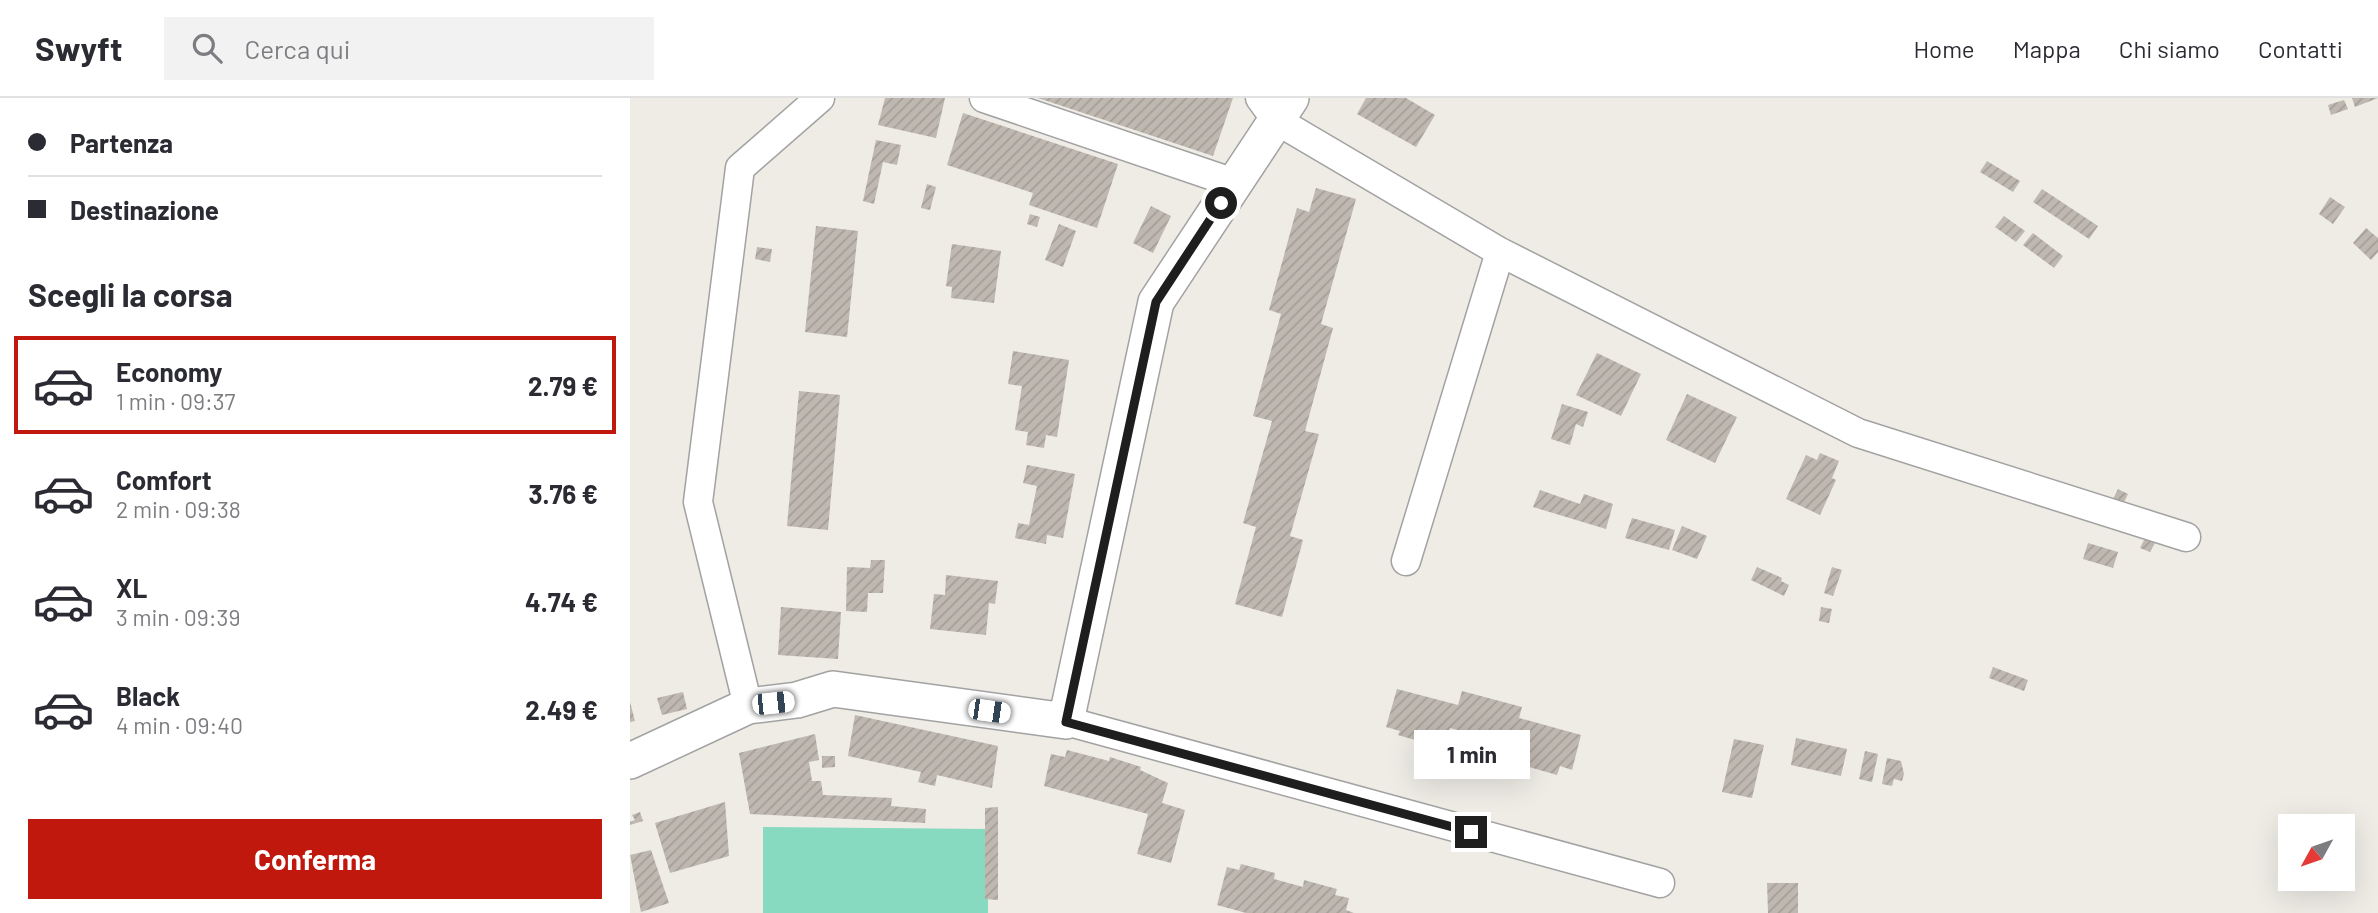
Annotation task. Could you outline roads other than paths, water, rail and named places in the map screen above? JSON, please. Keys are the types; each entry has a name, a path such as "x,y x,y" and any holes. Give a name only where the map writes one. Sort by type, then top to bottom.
{"street":[{"path":"748,706 698,502 740,168 820,98"},
{"path":"984,98 1234,183"},
{"path":"1066,722 1156,302 1234,183 1276,105 1500,252 1858,433 2186,537"},
{"path":"1406,561 1500,252"},
{"path":"630,761 748,706 797,700 833,689 1066,722 1660,883"}]}
